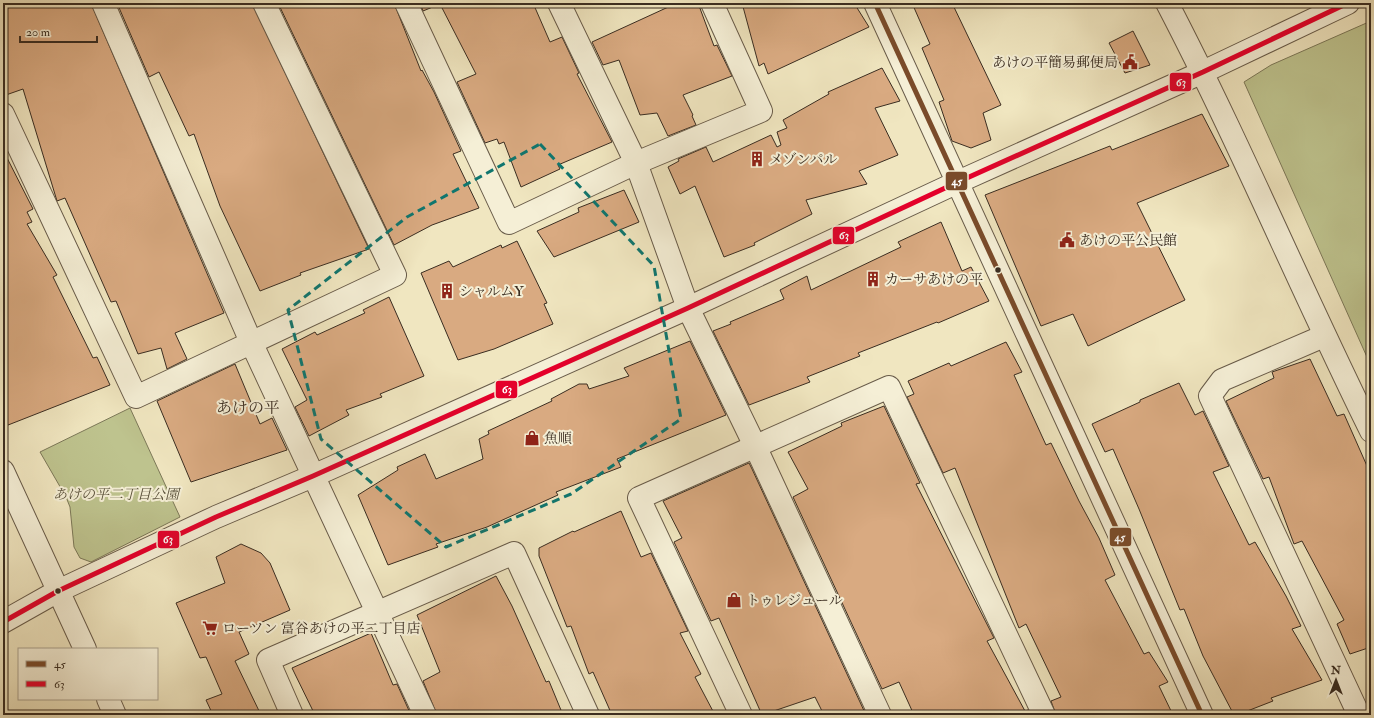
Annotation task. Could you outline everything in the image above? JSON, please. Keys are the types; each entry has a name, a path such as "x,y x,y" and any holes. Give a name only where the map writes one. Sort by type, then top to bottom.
{"street":[{"path":"103,3 251,342 426,715"},
{"path":"3,114 136,397 395,275 264,3"},
{"path":"406,3 509,223 636,163 761,111 712,3"},
{"path":"559,3 636,163 688,308 756,448 880,715"},
{"path":"875,3 1202,715"},
{"path":"1168,3 1203,72 1324,336 1371,431"},
{"path":"3,622 58,591 216,518 688,308 958,182 1203,72 1348,3"},
{"path":"1324,336 1222,380 1210,396 1360,712"},
{"path":"741,715 639,498 756,448 889,388 1044,715"},
{"path":"3,471 85,648"},
{"path":"292,715 268,660 514,553 588,715"},
{"path":"108,700 115,715"}],"highlighted area":[{"path":"540,144 654,266 681,419 571,494 446,547 321,439 288,310 407,217"}],"green space":[{"path":"1371,21 1371,366 1244,82 1271,65"},
{"name":"あけの平二丁目公園","path":"130,408 180,517 91,562 80,558 74,547 70,507 66,497 40,452"}],"building":[{"path":"20,3 91,3 224,313 175,333 187,359 167,369 161,348 138,354 116,301 111,302 65,198 57,201 23,89 3,96 3,10"},
{"path":"117,3 252,3 369,249 300,273 301,275 260,291 220,206 194,134 189,136 159,72 149,77"},
{"path":"278,3 394,3 421,71 422,70 434,92 461,151 453,154 479,208 432,225 394,245"},
{"path":"420,3 533,3 550,42 562,37 579,73 577,74 612,142 558,165 560,169 521,187 504,142 499,144 497,139 485,143 457,82 476,74 440,4 423,11"},
{"path":"677,3 698,3 714,46 717,45 732,76 683,95 693,115 692,116 696,125 668,136 657,113 640,115 619,60 603,65 592,42"},
{"path":"742,3 854,3 869,27 768,74 764,63 759,66"},
{"path":"912,3 952,3 1001,105 983,113 991,140 971,148 952,141 939,102 944,100 922,48 930,44"},
{"path":"1133,31 1150,65 1125,73 1109,43"},
{"path":"882,68 900,101 875,108 898,155 859,171 867,184 806,200 812,214 754,243 755,245 724,257 695,186 680,194 668,167 679,161 678,159 706,147 713,162 771,135 777,147 781,145 777,132 787,128 783,120 829,94 828,92"},
{"path":"1202,114 1229,166 1137,203 1185,300 1088,346 1073,314 1041,326 985,195 1110,146 1112,150"},
{"path":"3,150 33,209 27,212 32,222 27,224 57,275 53,277 93,358 97,357 110,385 3,427"},
{"path":"624,190 639,222 554,257 537,231 579,212 578,208"},
{"path":"941,222 962,271 971,267 989,301 938,323 937,322 858,353 860,356 807,377 810,382 749,405 713,331 731,324 730,322 784,299 780,290 807,276 811,290 901,247 898,242"},
{"path":"517,241 547,303 544,304 553,324 494,349 458,360 421,273 449,261 453,267 501,245 502,248"},
{"path":"389,297 424,376 380,394 382,397 346,410 349,415 309,436 295,407 307,400 282,349 315,332 317,335 365,313 363,310"},
{"path":"690,341 726,415 617,459 621,467 556,492 558,495 487,527 436,544 438,547 388,565 358,495 398,470 397,467 425,454 436,479 483,459 479,439 489,434 488,431 552,401 551,399 579,384 587,384 589,389 629,376 624,368"},
{"path":"1006,342 1022,372 1014,375 1046,445 1051,443 1099,538 1115,575 1105,580 1144,654 1149,652 1168,682 1159,686 1173,715 1056,715 1051,701 1061,697 1026,624 1019,628 955,468 943,473 907,397 914,394 908,381 949,363 951,366"},
{"path":"1310,359 1337,416 1344,414 1371,475 1371,647 1350,654 1337,624 1344,620 1302,541 1294,544 1269,477 1263,479 1226,401 1274,378 1272,372"},
{"path":"235,364 260,424 272,418 287,450 191,482 157,401"},
{"path":"1179,383 1195,415 1203,411 1229,466 1213,472 1249,545 1255,542 1286,596 1301,626 1292,629 1322,680 1271,698 1273,701 1237,715 1234,715 1203,656 1184,609 1180,610 1113,449 1105,452 1092,424 1140,402 1140,400"},
{"path":"884,406 920,483 916,484 994,638 987,641 1025,711 1028,710 1030,715 914,715 899,682 882,689 793,497 808,489 788,452 842,426 841,423"},
{"path":"749,463 866,715 824,715 815,697 762,715 719,618 711,621 674,542 682,538 663,501"},
{"path":"621,511 641,557 651,553 688,631 680,633 701,674 695,677 715,715 612,715 593,672 589,674 571,626 567,627 539,556 539,548 573,531 574,532"},
{"path":"241,544 261,553 270,563 290,610 239,632 249,654 235,661 261,715 213,715 206,700 222,694 206,657 200,658 176,603 225,583 216,557"},
{"path":"496,576 512,606 546,682 549,681 563,715 437,715 423,681 440,672 417,615"},
{"path":"371,633 393,685 397,684 411,715 315,715 292,668"}],"transit line":[{"name":"45","path":"875,3 1202,715"},
{"name":"63","path":"3,622 58,591 216,517 313,476 688,308 958,182 1203,72 1348,3"}],"place":[{"name":"あけの平簡易郵便局","path":"1130,62"},
{"name":"メゾンパル","path":"757,159"},
{"name":"あけの平公民館","path":"1067,240"},
{"name":"カーサあけの平","path":"873,279"},
{"name":"シャルムY","path":"447,291"},
{"name":"魚順","path":"532,438"},
{"name":"トゥレジュール","path":"734,600"},
{"name":"ローソン 富谷あけの平二丁目店","path":"210,628"}],"district":[{"name":"あけの平","path":"248,408"}]}
